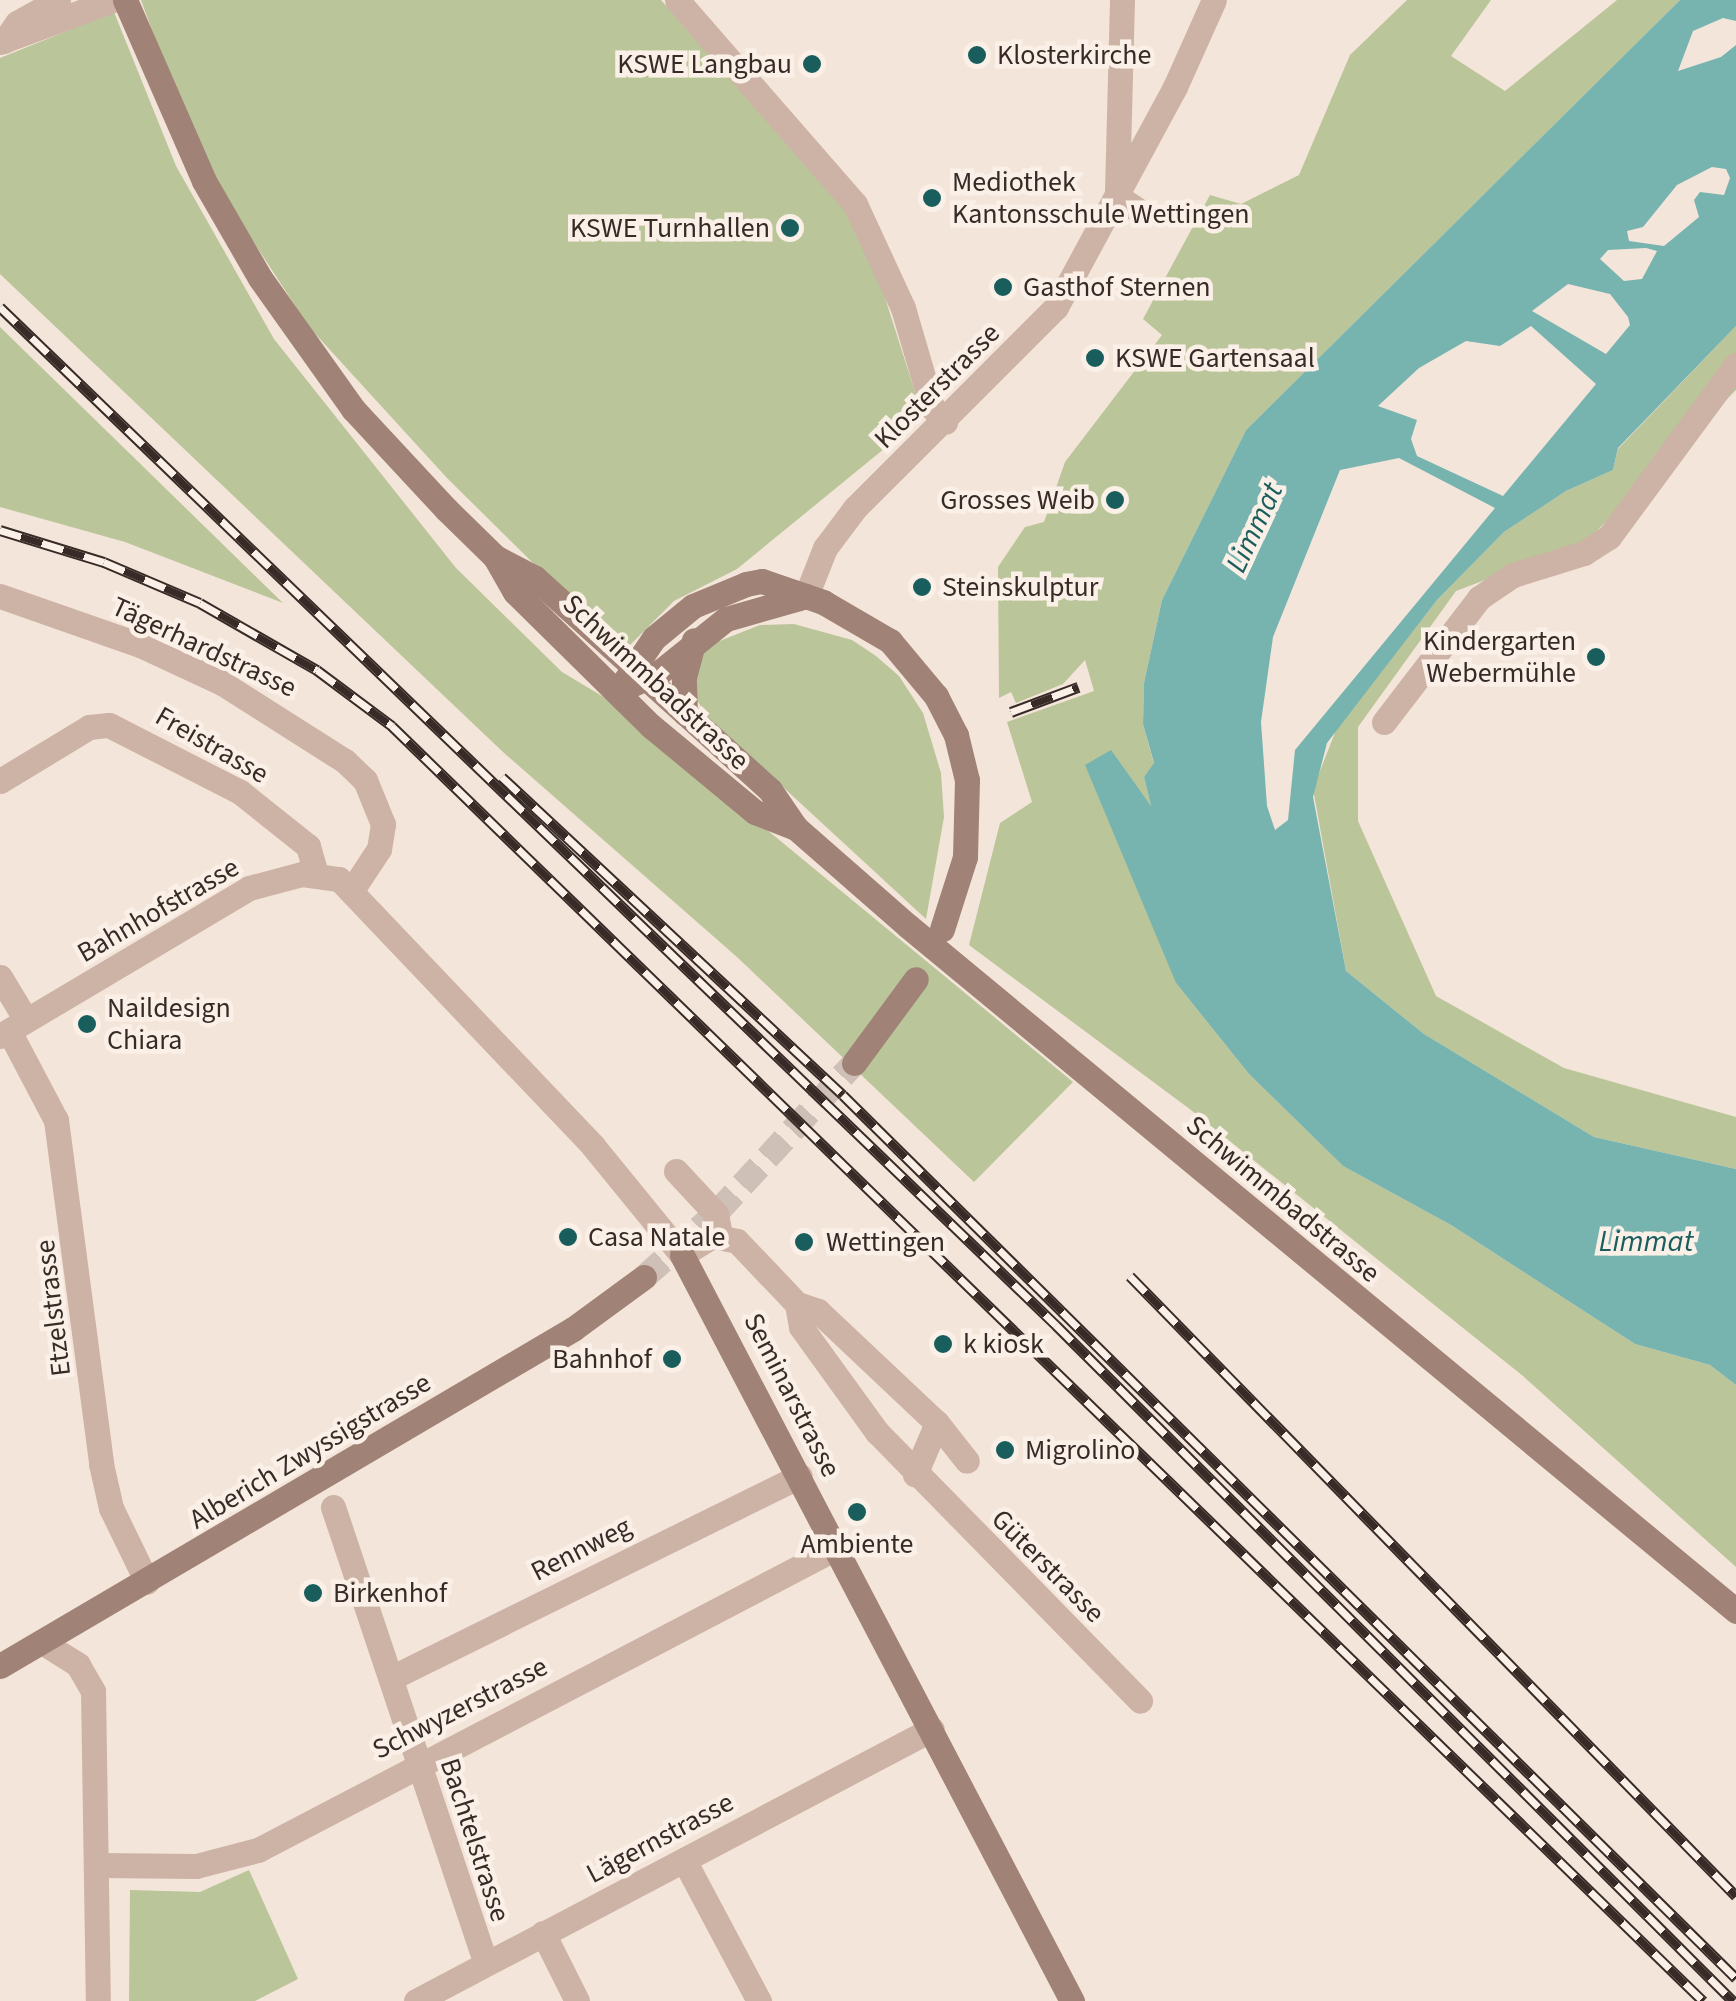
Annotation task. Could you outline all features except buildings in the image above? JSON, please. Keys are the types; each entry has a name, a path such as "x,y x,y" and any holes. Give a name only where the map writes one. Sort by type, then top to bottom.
{"main road":[{"name":"Schwimmbadstrasse","path":"125,0 204,181 260,278 354,409 495,556 515,592 630,681 686,714 770,790 796,828 1736,1611"},
{"name":"Schwimmbadstrasse","path":"495,556 535,578 596,636 630,681 754,812 796,828"},
{"path":"630,681 654,638 693,606 762,581 806,596 890,641 936,696 956,735 968,816 966,857 942,929"},
{"path":"630,681 726,619 806,596"},
{"path":"596,636 654,638"},
{"path":"686,714 684,677 694,640"},
{"path":"854,1063 916,979"},
{"name":"Seminarstrasse","path":"682,1255 1072,2001"},
{"name":"Alberich Zwyssigstrasse","path":"0,1666 45,1644 573,1329 644,1277"}],"street":[{"path":"2,42 16,24 58,0"},
{"path":"2,42 112,0"},
{"path":"677,0 855,204 903,308 932,407 945,422"},
{"path":"1122,0 1117,196 1140,211"},
{"name":"Klosterstrasse","path":"806,596 825,548 855,508 1056,308 1117,196 1214,0"},
{"path":"1384,722 1479,598 1513,574 1584,553 1609,537 1736,365"},
{"name":"Tägerhardstrasse","path":"0,596 140,645 222,682 345,761 365,780 383,824 379,850 352,890"},
{"name":"Freistrasse","path":"0,781 89,727 109,725 240,792 308,846 316,874"},
{"path":"316,874 352,890"},
{"name":"Bahnhofstrasse","path":"12,1029 249,888 316,874"},
{"name":"Seminarstrasse","path":"352,890 593,1146 682,1255"},
{"path":"0,977 12,1029"},
{"name":"Etzelstrasse","path":"12,1029 56,1120 102,1464 111,1508 147,1582"},
{"path":"676,1171 716,1214 720,1235 682,1255"},
{"name":"Güterstrasse","path":"720,1235 745,1248 796,1304 801,1328 914,1474 1140,1701"},
{"name":"Güterstrasse","path":"796,1304 818,1310 937,1423 966,1460"},
{"path":"914,1474 937,1423"},
{"name":"Rennweg","path":"391,1678 800,1476"},
{"name":"Bachtelstrasse","path":"333,1507 486,1964"},
{"name":"Schwyzerstrasse","path":"98,1866 223,1863 836,1548"},
{"path":"45,1644 78,1665 93,1691 98,2001"},
{"name":"Lägernstrasse","path":"416,2001 932,1728"},
{"path":"684,1860 759,2001"},
{"path":"543,1934 578,2001"}],"green space":[{"path":"141,0 661,0 864,232 923,417 737,569 674,601 623,652 447,478 309,327 197,155"},
{"path":"1407,0 1491,0 1451,56 1505,91 1617,0 1680,0 1246,430 1162,600 1144,683 1143,724 1154,764 1144,777 1151,806 1135,785 1176,983 1249,1074 1343,1166 1451,1225 1635,1344 1710,1365 1736,1385 1736,1567 1523,1376 1191,1110 969,945 1000,823 1032,802 1007,722 1094,691 1085,660 1063,684 1016,703 1011,692 999,698 998,567 1025,527 1044,522 1065,462 1162,335 1143,319 1210,195 1241,204 1299,175 1350,55"},
{"path":"114,12 176,166 274,339 456,568 562,672 612,702 1073,1082 974,1182 737,957 503,752 0,274 0,58"},
{"path":"1736,326 1736,390 1586,542 1456,591 1358,727 1358,821 1436,996 1564,1068 1736,1117 1736,1169 1594,1137 1424,1034 1346,971 1313,789 1336,730 1437,600 1504,532 1566,491 1613,470 1618,449"},
{"path":"0,327 283,603 125,542 0,507"},
{"path":"794,624 852,640 876,656 899,676 923,713 941,773 944,817 926,919 709,719 695,697 698,659 712,644 760,625"},
{"path":"249,1870 298,1979 255,2001 129,2001 130,1890 200,1892"}],"water":[{"name":"Limmat","path":"1680,0 1736,0 1736,21 1723,18 1693,31 1678,71 1721,57 1736,45 1736,326 1618,448 1613,470 1566,491 1504,532 1437,600 1327,743 1313,797 1346,971 1424,1034 1594,1137 1736,1169 1736,1385 1710,1365 1635,1344 1451,1225 1343,1166 1249,1074 1176,983 1085,765 1111,750 1151,806 1144,777 1154,763 1143,724 1144,683 1162,600 1246,430","holes":["1712,167 1726,169 1730,178 1724,195 1700,192 1694,200 1699,217 1664,246 1629,241 1627,231 1643,227 1677,185","1646,248 1657,251 1642,279 1624,281 1600,259 1608,250","1568,284 1610,294 1630,325 1606,354 1532,311","1531,326 1596,384 1503,496 1417,456 1411,439 1417,420 1378,406 1419,368 1466,341 1500,346","1399,458 1495,508 1295,750 1288,820 1275,830 1267,806 1261,722 1273,637 1340,470"]}],"tunnel":[{"path":"644,1277 717,1212 854,1063"}],"railway":[{"path":"0,307 1056,1325 1733,2001"},
{"path":"0,530 104,562 200,603 317,670 392,726 1703,2001"},
{"path":"1011,712 1078,687"},
{"path":"502,777 843,1095 1736,1978"},
{"path":"1130,1276 1736,1896"}],"place":[{"name":"Klosterkirche","path":"977,55"},
{"name":"KSWE Langbau","path":"812,64"},
{"name":"Mediothek Kantonsschule Wettingen","path":"932,198"},
{"name":"KSWE Turnhallen","path":"790,228"},
{"name":"Gasthof Sternen","path":"1003,287"},
{"name":"KSWE Gartensaal","path":"1095,358"},
{"name":"Grosses Weib","path":"1115,500"},
{"name":"Steinskulptur","path":"922,587"},
{"name":"Kindergarten Webermühle","path":"1596,657"},
{"name":"Naildesign Chiara","path":"87,1024"},
{"name":"Casa Natale","path":"568,1237"},
{"name":"Wettingen","path":"804,1242"},
{"name":"k kiosk","path":"943,1344"},
{"name":"Bahnhof","path":"672,1359"},
{"name":"Migrolino","path":"1005,1450"},
{"name":"Ambiente","path":"857,1512"},
{"name":"Birkenhof","path":"313,1593"}]}
